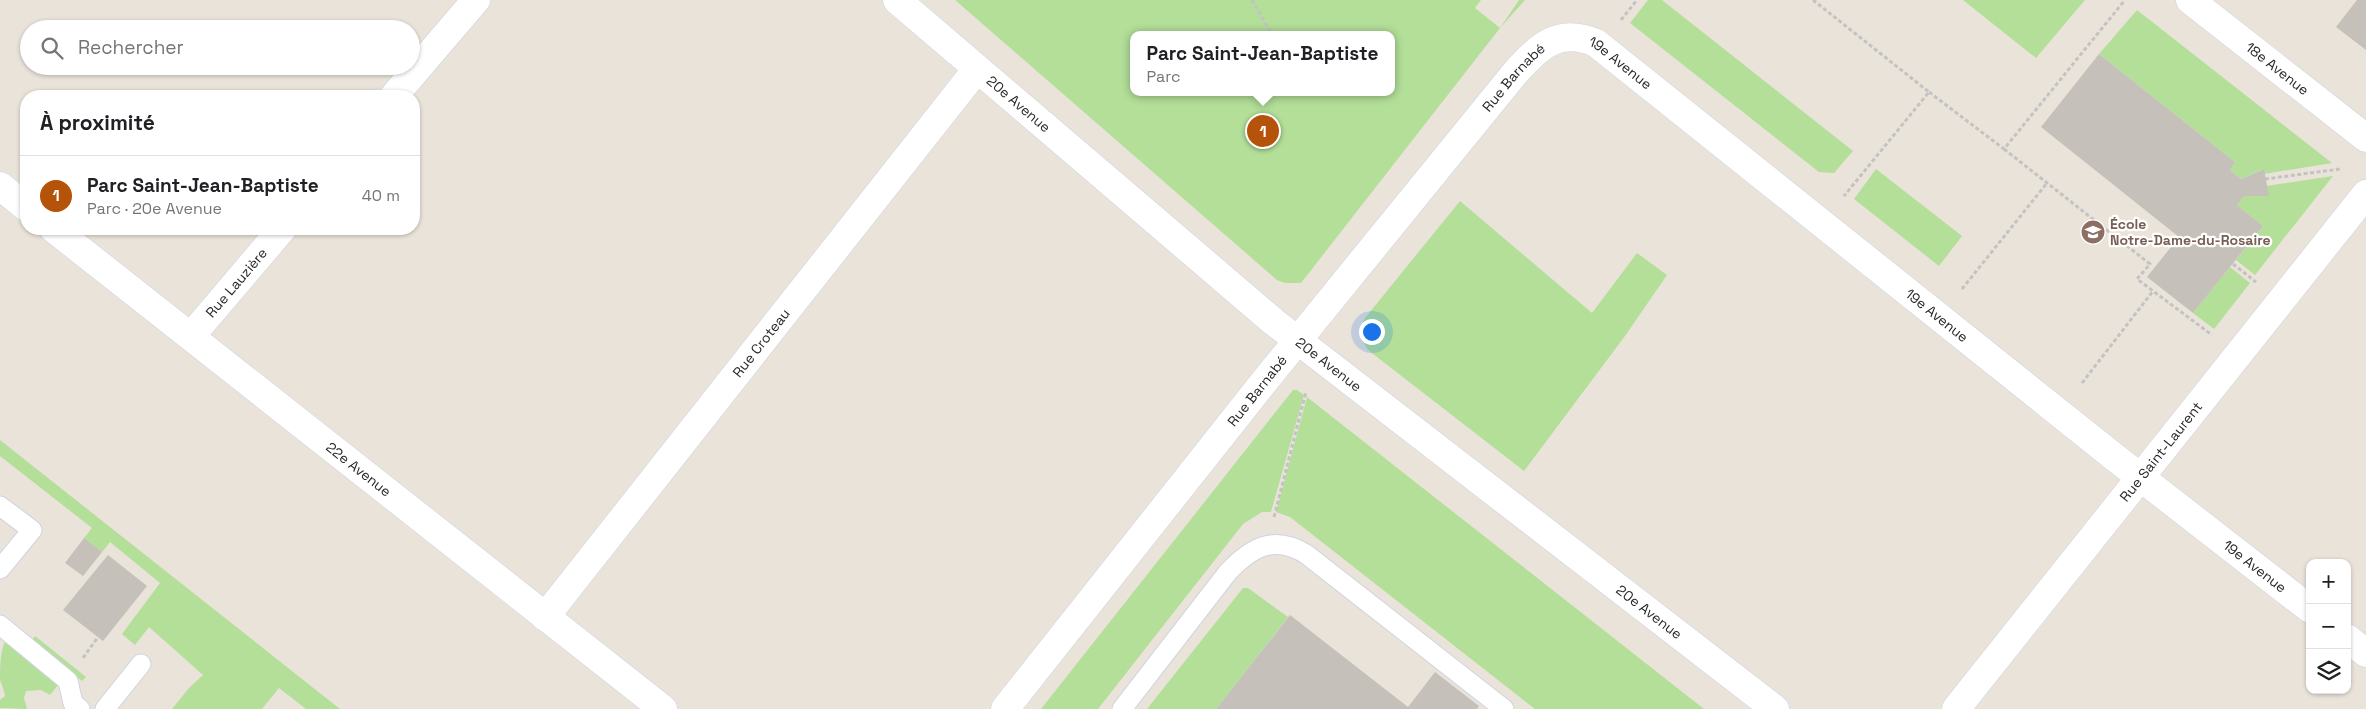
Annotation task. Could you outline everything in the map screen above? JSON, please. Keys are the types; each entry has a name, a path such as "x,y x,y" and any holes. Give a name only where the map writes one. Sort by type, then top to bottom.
{"street":[{"path":"420,66 476,0"},
{"name":"20e Avenue","path":"897,0 1274,322 1775,709"},
{"name":"18e Avenue","path":"2190,0 2366,138"},
{"name":"19e Avenue","path":"1559,38 1571,36 1596,43 2141,477 2306,606"},
{"name":"Rue Barnabé","path":"1005,709 1263,383 1515,73 1536,51 1559,38"},
{"name":"Rue Croteau","path":"545,617 977,69"},
{"path":"399,90 412,75"},
{"path":"0,186 20,202"},
{"name":"Rue Saint-Laurent","path":"1956,709 2366,194"},
{"name":"22e Avenue","path":"62,235 663,709"},
{"name":"Rue Lauzière","path":"191,336 277,235"},
{"path":"2351,641 2366,653"}],"lane":[{"path":"0,506 32,530 0,569"},
{"path":"1122,709 1234,566 1256,549 1270,544 1282,544 1306,554 1504,709"},
{"path":"0,625 68,681 73,703 80,709"},
{"path":"105,709 141,664"}],"path":[{"path":"1252,0 1270,31"},
{"path":"1621,20 1637,0"},
{"path":"1813,0 2150,264 2137,279 2213,336"},
{"path":"2004,149 2125,0"},
{"path":"1844,196 1929,92"},
{"path":"2265,179 2340,169"},
{"path":"1962,289 2047,183"},
{"path":"2233,264 2256,282"},
{"path":"2082,383 2153,291"},
{"path":"1274,512 1306,392"},
{"path":"98,637 82,659 120,690"}],"green space":[{"path":"955,0 1481,0 1475,8 1500,28 1301,283 1285,283 1277,280"},
{"path":"1519,0 1525,0 1500,28"},
{"path":"1648,0 1662,0 1853,151 1834,173 1819,172 1630,23"},
{"path":"1963,0 2085,0 2036,58"},
{"path":"2137,10 2332,163 2264,174 2263,169 2241,179 2230,170 2235,162 2099,54"},
{"path":"1876,169 1962,236 1939,266 1854,199"},
{"path":"2333,176 2255,275 2236,260 2263,226 2237,205 2244,196 2268,196 2266,186"},
{"path":"1460,201 1592,313 1637,253 1667,275 1625,336 1524,471 1368,350 1360,334 1365,318"},
{"path":"2230,267 2250,283 2214,329 2193,313"},
{"path":"1293,390 1297,390 1304,395 1271,512 1262,512 1243,524 1098,709 1041,709"},
{"path":"1307,397 1704,709 1535,709 1290,517 1276,512"},
{"path":"0,440 340,709 306,709 279,688 262,709 172,709 189,688 203,675 149,627 135,645 122,634 160,583 110,542 102,552 84,538 92,528 0,456"},
{"path":"1243,588 1248,588 1288,617 1216,709 1147,709"},
{"path":"35,636 86,677 82,681 32,640"},
{"path":"6,640 59,684 50,695 41,690 26,691 24,698 27,709 0,708 0,700 5,696 0,680 0,670 1,654"}],"building":[{"path":"2357,0 2366,0 2366,50 2336,27"},
{"path":"2099,54 2235,162 2230,170 2241,179 2264,169 2269,196 2244,196 2237,205 2263,226 2193,313 2147,277 2179,237 2041,127"},
{"path":"84,538 102,552 83,576 65,563"},
{"path":"108,555 147,586 103,641 63,610"},
{"path":"1290,615 1408,707 1435,672 1479,706 1477,709 1216,709"}],"place":[{"name":"Parc Saint-Jean-Baptiste","path":"1263,131"},
{"name":"École Notre-Dame-du-Rosaire","path":"2093,232"}]}
